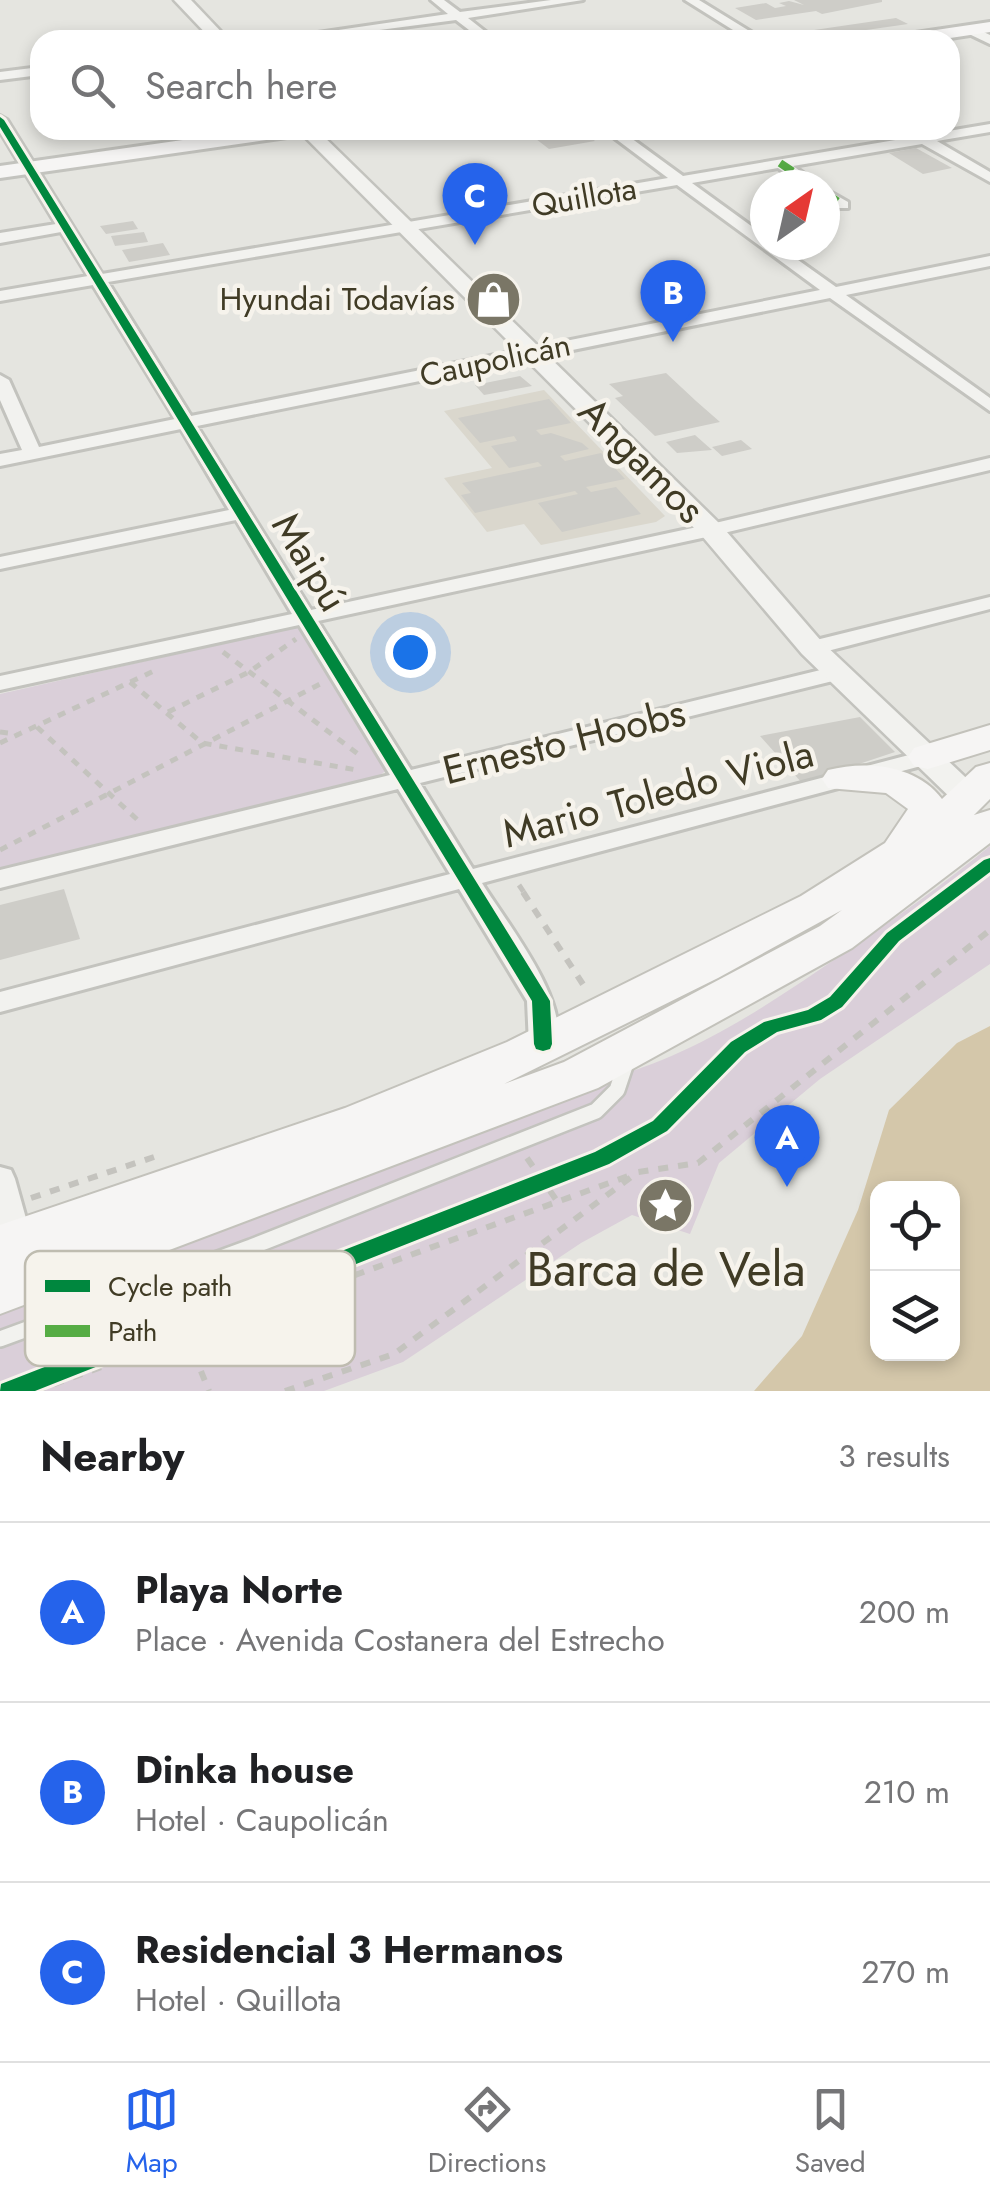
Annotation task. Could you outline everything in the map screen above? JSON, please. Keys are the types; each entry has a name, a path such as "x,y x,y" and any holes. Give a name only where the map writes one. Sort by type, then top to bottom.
{"main road":[{"path":"0,172 225,140"},
{"path":"928,756 990,737"},
{"path":"842,779 899,782 920,796 928,808 922,824 886,862"},
{"path":"5,1225 171,1169 416,1102 769,934 978,810"},
{"path":"573,1024 686,1020 836,937 978,810"},
{"path":"156,1251 318,1176 581,1075 573,1024"},
{"path":"129,1251 171,1169"},
{"path":"0,1290 25,1285"}],"street":[{"path":"182,0 211,30"},
{"path":"437,0 477,30"},
{"path":"352,30 578,0"},
{"path":"691,0 741,30"},
{"path":"980,29 990,40"},
{"path":"0,76 30,72"},
{"name":"Maipú","path":"0,120 465,876 573,1024"},
{"name":"Quillota","path":"960,133 990,128"},
{"name":"Angamos","path":"317,140 408,226 711,530 812,648 928,756 978,810"},
{"path":"624,140 750,232"},
{"name":"Quillota","path":"0,296 918,140"},
{"path":"926,140 990,178"},
{"path":"780,163 790,170"},
{"path":"0,238 66,227"},
{"path":"788,260 990,406"},
{"name":"Caupolicán","path":"0,460 990,261"},
{"path":"0,380 33,454"},
{"path":"0,683 711,530 990,464"},
{"path":"0,563 242,513"},
{"path":"812,648 990,604"},
{"name":"Ernesto Hoobs","path":"0,879 837,673"},
{"name":"Mario Toledo Viola","path":"0,1002 928,756"}],"lane":[{"path":"225,1251 251,1247 596,1111 617,1090 573,1024"},
{"path":"0,1338 25,1323"}],"path":[{"path":"168,712 249,672 300,636 306,617"},
{"path":"221,650 366,760 374,773"},
{"path":"0,743 171,663"},
{"path":"130,682 202,743 406,780"},
{"path":"0,850 320,684"},
{"path":"37,727 156,840"},
{"path":"0,732 19,734"},
{"path":"534,875 516,880 588,993 573,1024"},
{"path":"355,1273 638,1172 698,1162 990,930"},
{"path":"5,1225 171,1169"},
{"path":"285,1391 394,1354 638,1172"},
{"path":"525,1188 558,1175"},
{"path":"9,1391 73,1366"},
{"path":"35,1391 101,1366"},
{"path":"199,1366 210,1391"}],"shaded area":[{"path":"544,390 665,516 656,522 541,545 524,524 487,532 444,478 492,468 444,411"},
{"path":"300,626 313,634 394,765 370,782 0,872 0,694"},
{"path":"990,846 990,964 820,1079 719,1163 690,1234 632,1215 581,1243 403,1362 324,1391 0,1391 0,1307 25,1298 25,1366 355,1366 355,1251 147,1251 692,1047 754,1012 920,900"},
{"path":"990,1026 990,1391 754,1391 802,1336 858,1210 889,1110 957,1043"}],"building":[{"path":"794,0 882,2 822,14 816,11 756,20 735,8 766,3 775,8 786,6 779,3 789,1 804,5"},
{"path":"896,18 908,24 866,30 814,30"},
{"path":"537,140 595,141 549,149"},
{"path":"916,148 952,168 923,174 889,153"},
{"path":"133,221 138,229 106,234 100,226"},
{"path":"144,232 148,242 115,246 111,236"},
{"path":"163,243 170,255 129,262 122,250"},
{"path":"666,373 720,422 655,436 615,398 623,396 609,384"},
{"path":"520,376 532,386 484,395 475,385"},
{"path":"549,399 571,423 536,430 541,435 551,433 582,443 589,449 560,456 565,461 601,453 625,479 586,487 591,492 616,487 641,514 562,532 538,503 578,494 575,491 475,513 461,495 471,493 462,483 542,466 538,462 509,468 491,446 517,441 514,436 480,443 458,418"},
{"path":"695,435 712,450 677,453 666,442"},
{"path":"741,440 752,449 722,456 712,447"},
{"path":"860,717 895,752 802,783 760,736"},
{"path":"64,889 80,939 0,960 0,905"}],"marked path":[{"path":"780,163 790,170"}],"cycle path":[{"path":"0,120 541,1001 543,1044"},
{"path":"355,1255 602,1158 660,1126 738,1047 771,1027 814,1015 836,1002 893,937 990,864"},
{"path":"9,1391 73,1366"}],"place":[{"name":"Residencial 3 Hermanos","path":"475,245"},
{"name":"Hyundai Todavías","path":"494,299"},
{"name":"Dinka house","path":"673,342"},
{"name":"Playa Norte","path":"787,1187"},
{"name":"Barca de Vela","path":"666,1205"}]}
